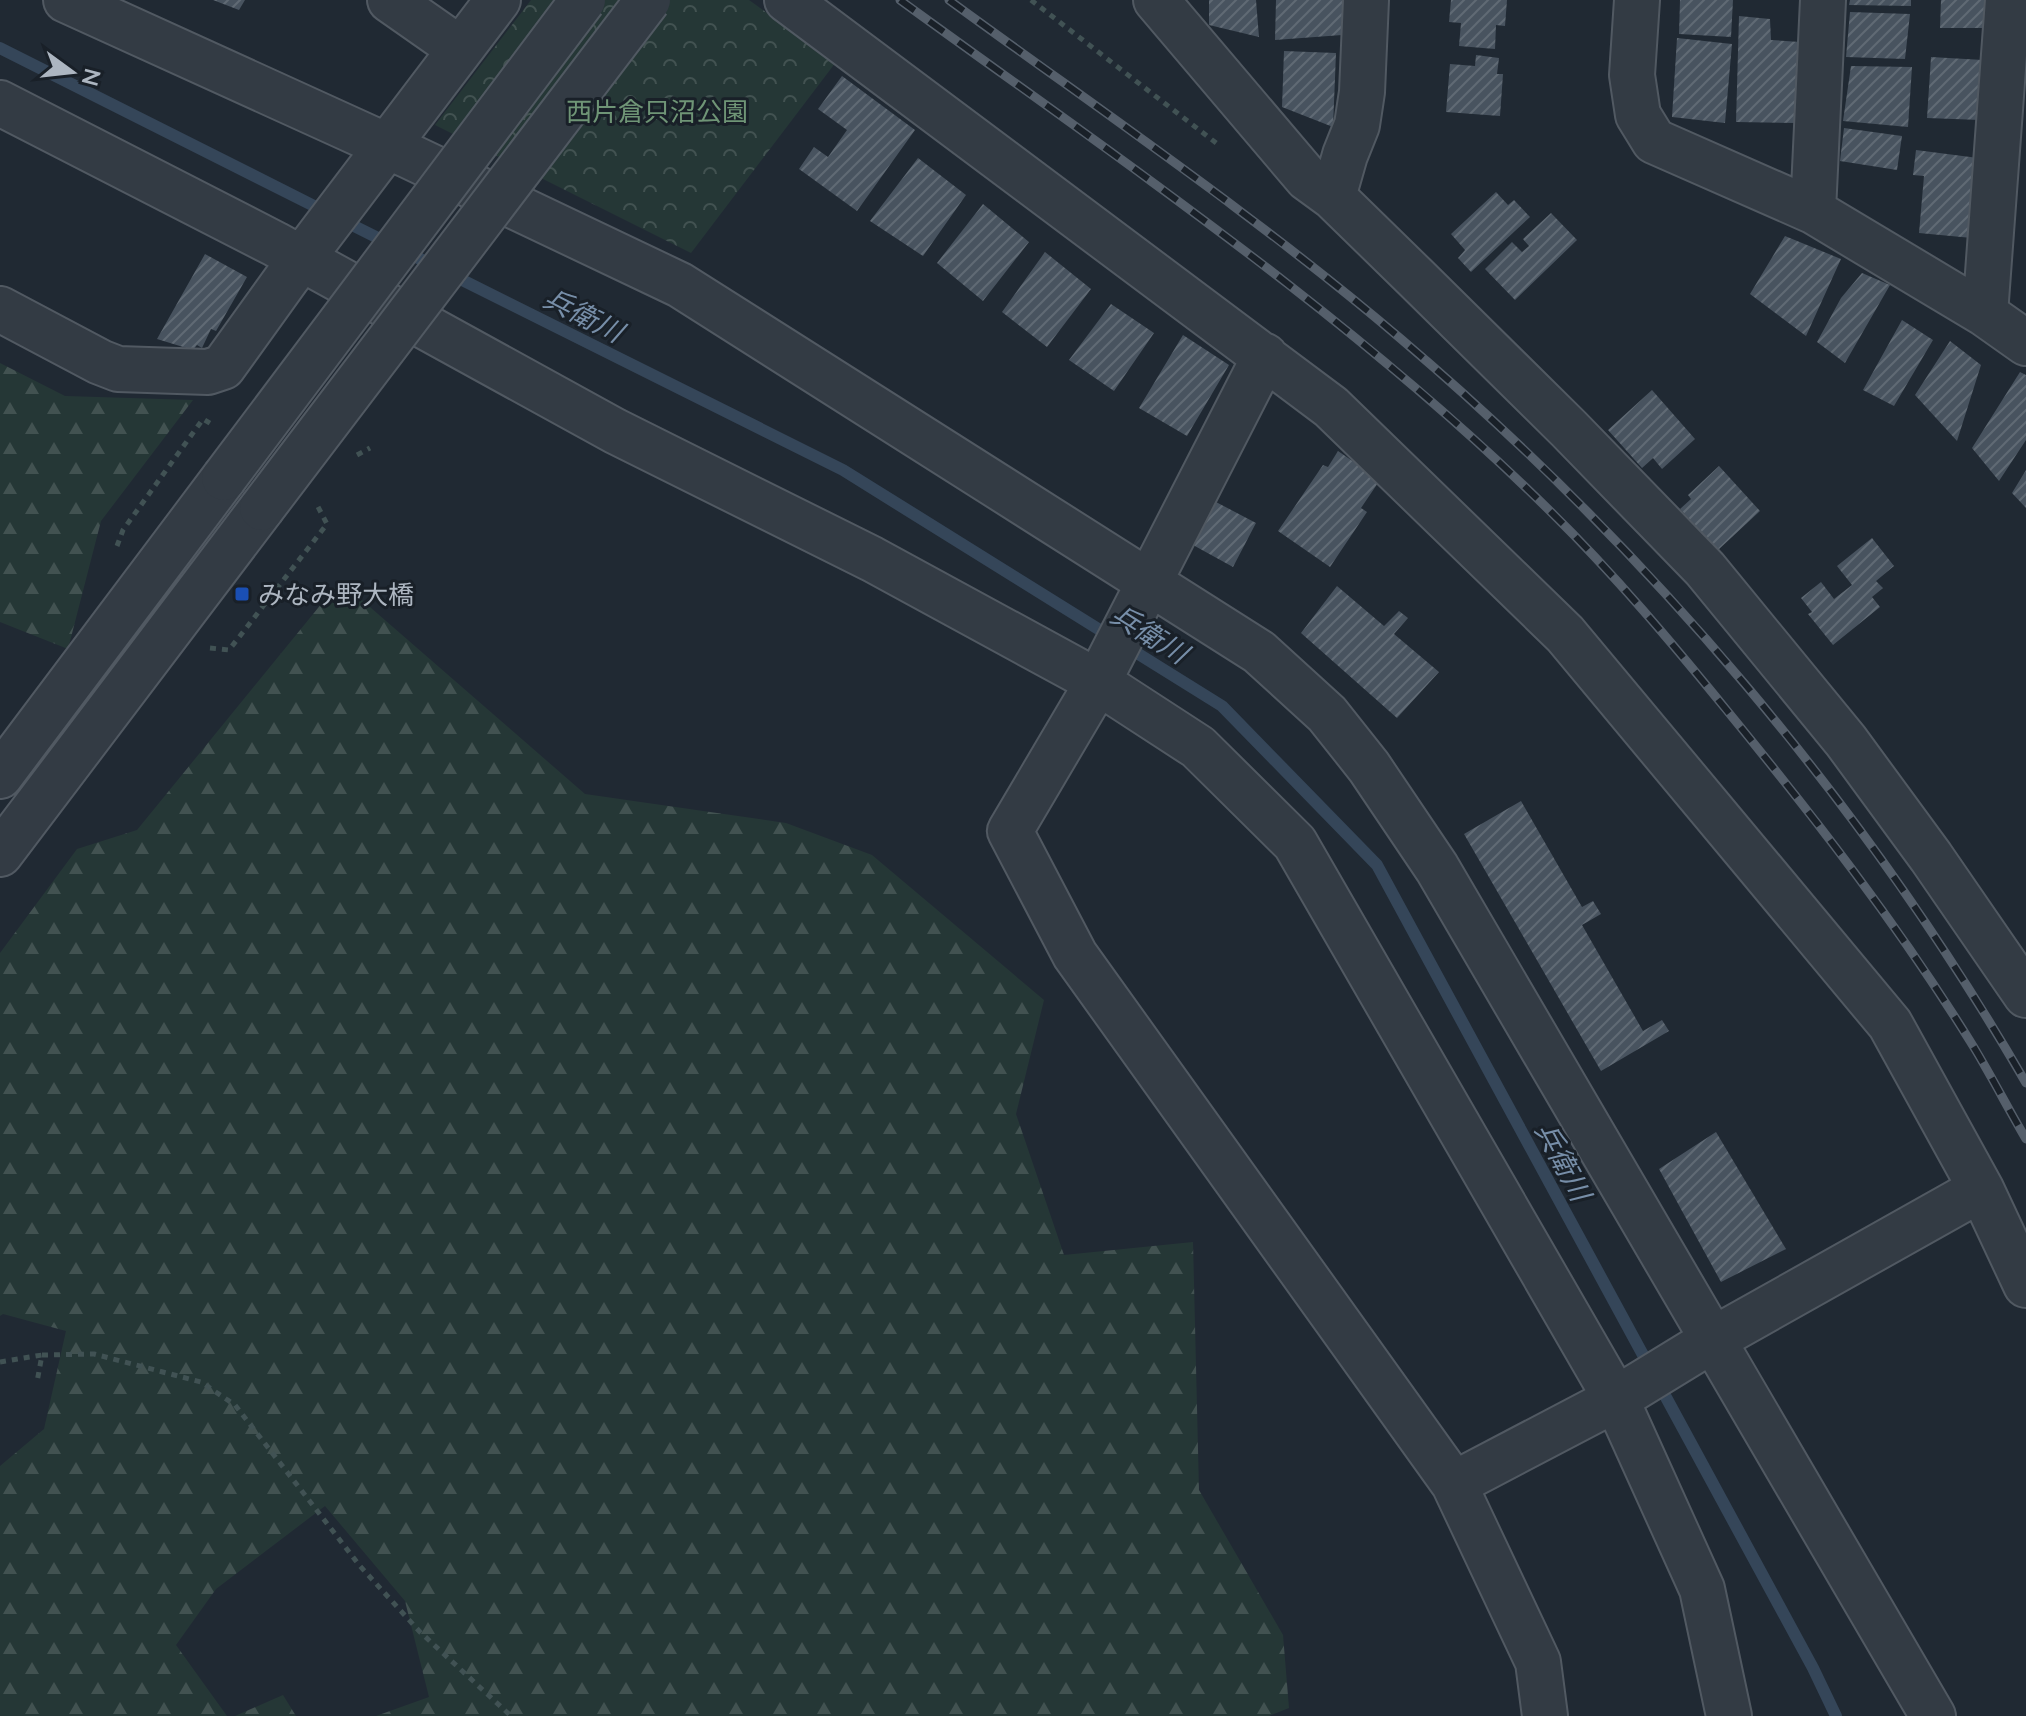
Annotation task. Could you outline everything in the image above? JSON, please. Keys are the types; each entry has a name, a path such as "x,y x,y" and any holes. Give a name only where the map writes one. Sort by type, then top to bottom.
{"street":[{"path":"66,0 566,229 680,285 1141,597 1259,652 1327,714 1369,767 1437,868 1706,1344 1933,1716"},
{"path":"390,0 460,49"},
{"path":"0,309 118,369 208,372 223,367 306,252 498,0"},
{"path":"45,796 2,768 583,0"},
{"path":"0,854 648,0"},
{"path":"787,0 1331,407 1565,634 1890,1024 1981,1189 2026,1285"},
{"path":"1156,0 1307,178 1333,197 1558,418 1705,569 1846,741 2026,995"},
{"path":"1333,197 1357,125 1362,92 1366,0"},
{"path":"1637,0 1632,75 1638,115 1654,141 1813,211 1985,314 2026,343"},
{"path":"1813,211 1823,0"},
{"path":"1985,314 2008,0"},
{"path":"0,103 306,252 615,431 1102,674 1198,747 1295,843 1623,1395 1702,1589 1729,1716"},
{"path":"1265,356 1102,674 1010,831 1075,955 1454,1484 1538,1662 1545,1716"},
{"path":"1454,1484 1623,1395 1706,1344 1981,1189"}],"path":[{"path":"1031,0 1229,152"},
{"path":"204,648 229,650 327,524 310,492"},
{"path":"0,1362 42,1355 94,1354 201,1382 235,1405 360,1566 420,1632 511,1716"},
{"path":"37,1382 42,1355"}],"green space":[{"name":"西片倉只沼公園","path":"531,0 749,0 836,62 691,253 435,125"},
{"path":"0,363 65,396 193,400 101,521 68,649 0,622"},
{"path":"340,581 585,794 786,823 872,855 1044,1000 1016,1114 1064,1255 1193,1242 1199,1490 1283,1635 1289,1708 1269,1716 376,1716 429,1697 405,1601 325,1506 216,1589 176,1645 227,1716 0,1716 0,1466 44,1429 66,1331 3,1314 0,1316 0,953 77,849 137,830"},
{"path":"283,1695 296,1716 235,1716"}],"building":[{"path":"213,0 245,0 239,10"},
{"path":"1209,0 1256,0 1259,37 1209,25"},
{"path":"1276,0 1342,0 1342,35 1275,40"},
{"path":"1451,0 1507,0 1505,26 1496,25 1495,49 1459,46 1461,23 1449,22"},
{"path":"1680,0 1733,0 1731,37 1679,34"},
{"path":"1850,0 1911,0 1911,6 1849,5"},
{"path":"1941,0 1989,0 1987,28 1940,28"},
{"path":"1850,12 1910,14 1905,59 1846,57"},
{"path":"1739,16 1770,19 1771,40 1800,42 1798,123 1736,122"},
{"path":"1677,38 1732,44 1725,123 1672,117"},
{"path":"1284,51 1336,53 1333,127 1282,107"},
{"path":"1476,55 1499,58 1497,74 1503,74 1500,116 1446,112 1450,64 1475,66"},
{"path":"1931,57 1983,60 1980,120 1927,118"},
{"path":"1851,66 1912,67 1908,127 1843,121"},
{"path":"842,76 915,130 857,211 799,169 814,147 828,157 847,130 818,109"},
{"path":"1844,128 1902,136 1897,170 1840,161"},
{"path":"1916,150 1978,158 1972,238 1919,233 1924,176 1913,175"},
{"path":"918,158 966,195 923,256 870,221"},
{"path":"1496,192 1508,205 1514,200 1530,217 1471,272 1458,258 1465,250 1451,234"},
{"path":"983,204 1029,242 983,301 937,263"},
{"path":"1551,213 1577,240 1515,300 1485,269 1512,242 1522,252 1529,246 1523,239"},
{"path":"1785,236 1841,259 1806,336 1750,294"},
{"path":"1045,252 1091,289 1047,347 1002,312"},
{"path":"205,254 247,277 216,331 211,329 202,348 197,345 193,350 157,339"},
{"path":"1862,273 1890,285 1845,363 1817,342 1841,298"},
{"path":"1111,304 1154,333 1114,391 1069,360"},
{"path":"1902,320 1933,340 1894,406 1863,390"},
{"path":"1183,335 1229,365 1187,436 1139,408"},
{"path":"1950,341 1981,365 1957,441 1915,395"},
{"path":"2020,372 2026,375 2026,440 1999,481 1972,448"},
{"path":"1652,390 1695,439 1662,469 1653,458 1642,468 1608,430"},
{"path":"1338,451 1380,480 1361,508 1367,512 1330,567 1278,531 1323,465 1328,467"},
{"path":"1719,466 1760,511 1718,550 1680,509 1691,499 1688,495"},
{"path":"2026,470 2026,508 2012,493"},
{"path":"1216,502 1256,523 1233,567 1193,545"},
{"path":"1872,538 1894,566 1876,581 1883,588 1872,597 1880,607 1833,645 1808,614 1812,612 1801,598 1821,582 1834,599 1852,585 1837,566"},
{"path":"1337,586 1384,626 1399,611 1408,618 1394,634 1439,672 1397,718 1301,633"},
{"path":"1521,801 1582,907 1593,901 1601,914 1582,925 1643,1031 1662,1020 1669,1031 1601,1071 1464,834"},
{"path":"1716,1132 1786,1249 1721,1282 1659,1169"}],"waterway":[{"name":"兵衛川","path":"0,48 326,212"},
{"name":"兵衛川","path":"342,220 843,470 1222,706 1377,865 1813,1668 1836,1716"}],"railway":[{"path":"900,0 1152,182 1318,307 1476,441 1575,536 1687,661 1855,873 1942,998 2026,1139"},
{"path":"949,0 1178,165 1347,294 1492,420 1580,505 1665,593 1822,780 1963,979 2026,1083"}],"place":[{"name":"みなみ野大橋","path":"242,594"}]}
